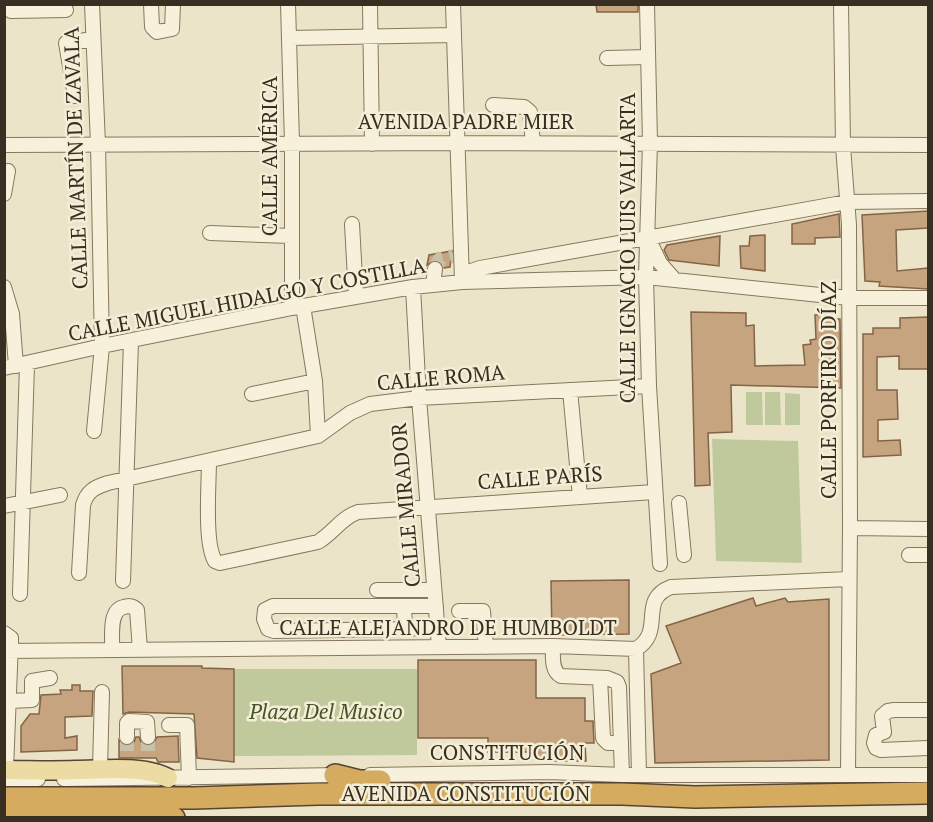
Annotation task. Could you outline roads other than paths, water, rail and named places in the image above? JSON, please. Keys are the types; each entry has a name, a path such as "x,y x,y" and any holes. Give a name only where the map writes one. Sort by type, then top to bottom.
{"highway":[{"path":"335,775 359,781 623,786 694,797"},
{"name":"AVENIDA CONSTITUCIÓN","path":"6,807 90,782 318,794 622,794 694,797 928,793"},
{"path":"6,807 138,808 169,804 191,788"},
{"path":"6,807 58,815 174,818"}],"main road":[{"path":"5,773 90,782 127,764 148,765 168,778"}],"street":[{"path":"151,4 152,27 157,32 172,29 173,4"},
{"name":"CALLE AMÉRICA","path":"288,4 292,143 291,236 297,307 315,381 318,436"},
{"path":"370,4 372,144"},
{"path":"453,4 458,143 457,255 463,282"},
{"name":"CALLE IGNACIO LUIS VALLARTA","path":"647,4 650,143 646,277 654,492 660,564"},
{"name":"CALLE PORFIRIO DÍAZ","path":"841,4 843,146 849,298 848,775"},
{"path":"11,11 92,7"},
{"name":"CALLE MARTÍN DE ZAVALA","path":"92,7 99,144 102,346 94,431"},
{"path":"289,38 453,35"},
{"path":"75,96 66,43 93,39"},
{"path":"607,58 648,57"},
{"path":"494,105 524,108 530,111 533,143"},
{"name":"AVENIDA PADRE MIER","path":"4,145 650,143 928,145"},
{"path":"4,194 8,171"},
{"path":"463,282 468,272 480,268 847,202 928,201"},
{"path":"352,224 356,297"},
{"path":"210,233 291,236"},
{"path":"648,238 660,263 674,279"},
{"path":"433,285 435,269"},
{"name":"CALLE MIGUEL HIDALGO Y COSTILLA","path":"16,366 102,346 297,307 413,287 463,282 646,277 849,298 928,298"},
{"path":"4,287 12,314 16,366 23,502 20,594"},
{"name":"CALLE MIRADOR","path":"413,287 419,398 439,647"},
{"path":"123,581 131,341"},
{"path":"252,394 315,381"},
{"name":"CALLE ROMA","path":"79,573 83,505 86,496 92,490 108,483 318,436 360,407 419,398 649,386"},
{"path":"570,390 580,496"},
{"name":"CALLE PARÍS","path":"209,461 209,540 211,555 214,561 220,563 318,542 343,519 358,512 654,492"},
{"path":"4,506 60,495"},
{"path":"680,503 684,555"},
{"path":"656,522 681,521"},
{"path":"850,528 928,529"},
{"path":"909,555 928,555"},
{"name":"CALLE ALEJANDRO DE HUMBOLDT","path":"8,651 553,646 636,649 648,640 651,633 653,604 656,597 663,590 671,587 848,579"},
{"path":"377,590 434,590"},
{"path":"112,650 115,613 125,606 133,606 137,610 140,650"},
{"path":"435,606 273,606 265,610 264,619 268,629 274,631 437,627"},
{"path":"404,607 405,629"},
{"path":"459,611 483,611 486,647"},
{"path":"4,633 11,638 8,651 9,701 5,773"},
{"path":"553,646 554,668 557,674 612,678 617,682 622,775"},
{"path":"636,649 639,775"},
{"path":"9,701 32,700 32,681 50,678"},
{"path":"90,782 102,692"},
{"path":"928,710 888,711 882,716 884,732 876,735 874,743 876,748 881,750 928,748"},
{"path":"127,737 129,721 147,722 148,737"},
{"path":"169,725 187,725 191,788"},
{"name":"CONSTITUCIÓN","path":"90,782 168,778 191,788 335,775 549,772 622,775 928,775"}],"tunnel":[{"path":"435,269 440,259 453,256"},
{"path":"127,737 127,758"},
{"path":"148,737 148,758"}],"park label":[{"name":"Plaza Del Musico","path":"326,712"}]}
